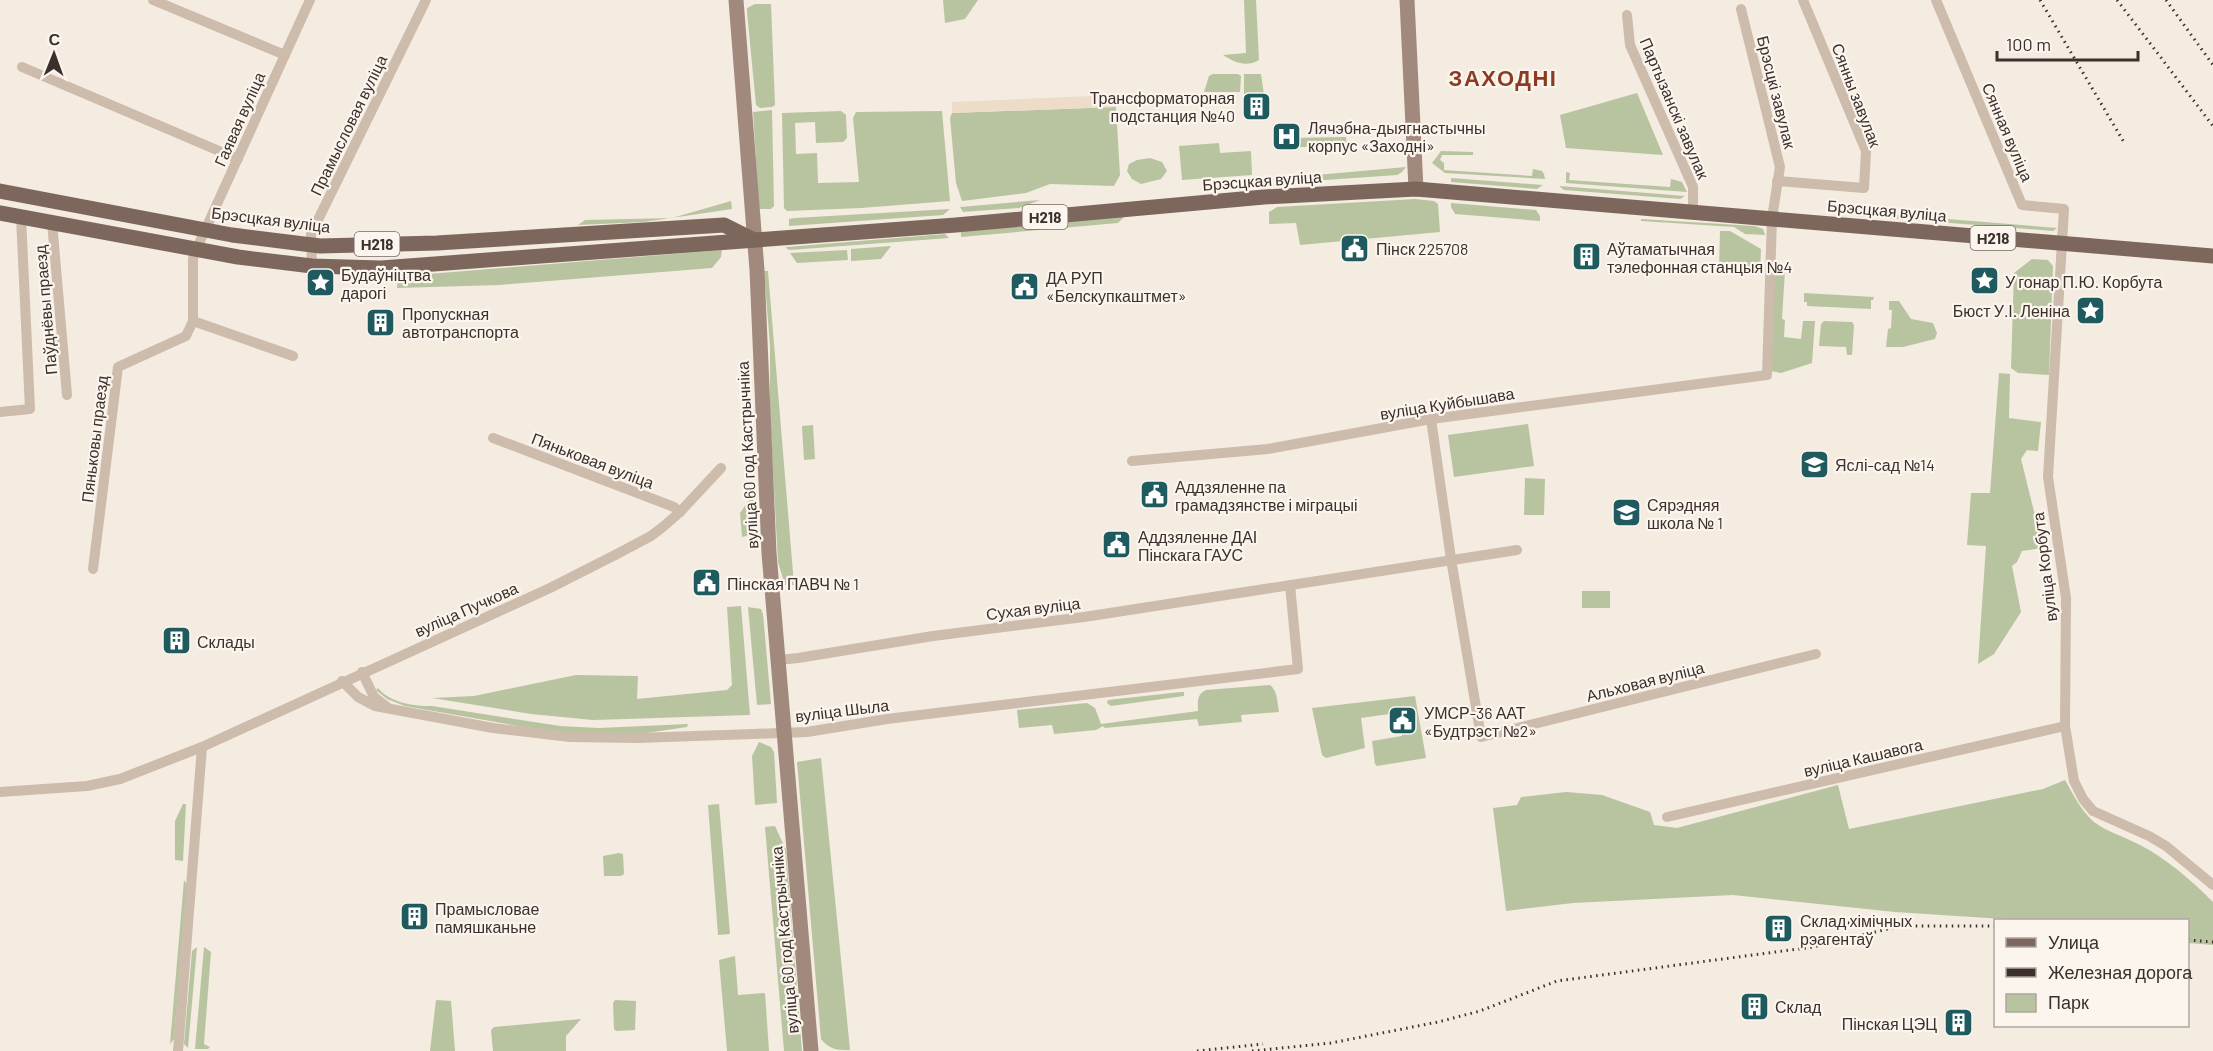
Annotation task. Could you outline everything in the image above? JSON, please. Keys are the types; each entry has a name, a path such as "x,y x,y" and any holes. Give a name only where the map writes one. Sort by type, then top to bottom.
{"main road":[{"name":"Брэсцкая вуліца","path":"0,213 196,250 312,266 381,268 956,225 1264,197 1416,189 2213,256"},
{"name":"Брэсцкая вуліца","path":"0,191 204,230 312,244 437,243 724,225 754,240"}],"street":[{"path":"153,0 285,55"},
{"name":"Гаявая вуліца","path":"196,250 310,0"},
{"name":"Прамысловая вуліца","path":"312,266 311,234 426,0"},
{"name":"вуліца 60 год Кастрычніка","path":"736,0 754,240 769,553 786,732 811,1051"},
{"path":"1407,0 1416,189"},
{"name":"Сянны завулак","path":"1777,181 1864,188 1866,180 1866,151 1803,0"},
{"name":"Сянная вуліца","path":"1936,0 2022,205 2064,209 2062,244"},
{"name":"Брэсцкі завулак","path":"1741,9 1780,167 1773,218"},
{"name":"Партызанскі завулак","path":"1627,15 1630,45 1693,187 1693,211"},
{"path":"22,67 238,159"},
{"path":"0,412 30,409 21,217"},
{"name":"вуліца Куйбышава","path":"1132,461 1268,449 1431,419 1767,375 1773,218"},
{"name":"Паўднёвы праезд","path":"52,222 67,395"},
{"name":"вуліца Корбута","path":"2062,244 2048,477 2066,598 2066,726 2074,781 2083,800 2093,811 2166,846 2213,885"},
{"path":"196,250 193,259 193,321 293,356"},
{"name":"Пяньковы праезд","path":"93,568 118,367 186,336 193,321"},
{"path":"1431,419 1451,559"},
{"name":"Пяньковая вуліца","path":"493,438 674,507 680,512"},
{"name":"вуліца Пучкова","path":"0,792 87,786 120,779 202,747 342,681 550,588 651,536 680,512 721,468"},
{"name":"Сухая вуліца","path":"778,660 933,636 1084,617 1517,550"},
{"name":"Альховая вуліца","path":"1451,559 1481,737 1816,654"},
{"name":"вуліца Шыла","path":"342,681 358,697 375,706 493,728 570,737 637,738 807,732 887,719 1298,669 1290,585"},
{"path":"362,672 374,697 390,709"},
{"name":"вуліца Кашавога","path":"1667,817 2066,726"},
{"path":"178,1051 202,747"}],"green space":[{"path":"943,0 978,0 965,19 945,23"},
{"path":"1244,0 1256,0 1259,60 1249,64 1236,62 1223,55 1246,53"},
{"path":"755,4 771,4 775,105 772,107 760,108 756,105 747,12 747,8"},
{"path":"1213,74 1241,76 1240,92 1204,92 1209,76"},
{"path":"1244,74 1261,74 1264,95 1246,96 1244,94"},
{"path":"1637,93 1663,155 1566,148 1560,115"},
{"path":"1116,107 1120,175 1114,186 1050,184 1026,193 962,201 956,183 950,118 952,113"},
{"path":"772,110 774,206 771,209 759,209 753,112"},
{"path":"841,111 846,115 847,138 843,142 816,143 815,122 795,123 796,154 817,153 818,183 859,182 853,118 856,112 942,111 950,201 787,211 784,208 782,113"},
{"path":"1346,137 1347,148 1292,147 1292,138"},
{"path":"1219,143 1220,153 1251,151 1252,175 1182,180 1179,146"},
{"path":"1441,151 1473,152 1473,155 1442,155 1440,160 1444,163 1444,170 1532,176 1533,169 1542,171 1545,179 1445,173 1432,163"},
{"path":"1150,158 1162,162 1167,171 1161,179 1141,184 1132,179 1127,171 1129,164"},
{"path":"1406,167 1397,175 1282,183 1272,179"},
{"path":"1566,172 1570,173 1569,180 1670,187 1671,179 1682,182 1687,192 1566,183"},
{"path":"1451,178 1543,185 1537,189 1451,182"},
{"path":"1559,186 1685,196 1680,199 1564,190"},
{"path":"1415,199 1434,201 1438,204 1440,232 1300,245 1296,223 1269,224 1269,212 1277,207"},
{"path":"1040,200 1019,208 963,212 960,207"},
{"path":"731,201 732,209 673,218"},
{"path":"1451,203 1536,210 1540,221 1455,214"},
{"path":"950,209 943,215 789,226 789,219 795,218"},
{"path":"1861,212 2057,228 2053,231 1861,216"},
{"path":"1125,216 1118,223 961,237 961,232 964,231"},
{"path":"671,218 644,222 578,225 585,220"},
{"path":"1641,219 1755,226 1763,229 1765,235 1745,234 1734,227 1641,221"},
{"path":"1720,231 1730,231 1761,249 1760,272 1719,272"},
{"path":"945,234 949,238 790,250 786,247"},
{"path":"891,246 881,259 851,261 851,249"},
{"path":"722,250 721,257 712,268 499,285 397,288 398,278 404,276"},
{"path":"847,250 848,260 797,263 790,253"},
{"path":"2032,259 2048,260 2053,266 2049,375 2018,373 2011,368 2014,273"},
{"path":"1775,269 1785,270 1782,319 1785,320 1784,337 1801,339 1803,321 1815,321 1812,363 1781,373 1771,371"},
{"path":"764,271 768,271 794,585 785,585 778,562 770,416 770,346"},
{"path":"1804,293 1874,297 1871,300 1871,309 1807,306 1807,302 1804,302"},
{"path":"1889,301 1899,301 1911,319 1933,323 1937,333 1935,339 1903,347 1886,347 1888,329 1891,328 1892,310 1889,310"},
{"path":"1824,321 1852,322 1854,325 1852,355 1847,355 1846,347 1819,346 1821,324"},
{"path":"1999,373 2010,374 2009,418 2041,422 2038,451 2027,450 2021,459 2043,548 2022,551 2017,562 2012,566 2021,612 1994,654 1978,664 1986,546 1967,545 1971,493 1990,493"},
{"path":"1528,424 1534,466 1454,477 1448,435"},
{"path":"813,425 815,459 804,460 802,426"},
{"path":"752,475 756,529 750,535 742,537 740,513 751,497"},
{"path":"1525,478 1545,479 1544,515 1524,515"},
{"path":"1582,591 1610,591 1610,608 1582,608"},
{"path":"741,606 750,715 593,720 531,714 432,698 474,696 576,675 638,676 637,699 727,690 732,685 727,607"},
{"path":"748,607 761,609 763,614 771,704 757,705"},
{"path":"1270,685 1276,694 1279,712 1241,715 1242,722 1199,726 1197,719 1105,728 1103,726 1096,730 1054,734 1052,725 1019,728 1017,710 1087,703 1095,708 1101,724 1198,711 1199,696 1206,690"},
{"path":"378,688 395,700 418,706 432,706 560,726 599,728 688,724 687,727 646,733 572,733 405,706 387,699 376,690"},
{"path":"1184,692 1184,696 1111,706 1107,703 1108,700"},
{"path":"1415,696 1426,758 1377,766 1375,764 1372,741 1402,736 1402,730 1413,729 1411,711 1361,718 1365,748 1326,758 1322,755 1312,708"},
{"path":"759,742 771,747 774,752 777,803 755,805 752,756"},
{"path":"821,758 850,1050 834,1049 821,1039 797,762"},
{"path":"2065,780 2089,818 2099,826 2160,857 2187,878 2213,902 2213,945 2189,943 2189,919 2004,919 1895,912 1733,895 1573,903 1506,911 1493,808 1517,805 1521,797 1566,792 1602,795 1650,812 1654,825 1677,828 1838,785 1849,829 2043,789"},
{"path":"183,804 186,804 183,861 175,860 175,821"},
{"path":"719,804 730,934 718,935 708,805"},
{"path":"775,826 786,850 802,1051 784,1051 765,827"},
{"path":"623,854 624,874 604,876 603,856"},
{"path":"184,880 187,885 174,1039 170,1044"},
{"path":"197,947 188,1048 184,1044 192,951"},
{"path":"204,947 211,952 204,1044 210,1047 195,1049"},
{"path":"735,956 738,995 765,993 769,1051 727,1051 719,960"},
{"path":"436,1000 451,1001 455,1051 430,1051"},
{"path":"615,1000 636,1001 635,1030 616,1031 614,1029 613,1003"},
{"path":"581,1019 566,1036 566,1051 493,1051 491,1030 494,1027"}],"shaded area":[{"path":"1116,95 1116,107 952,113 952,102"}],"railway":[{"path":"2040,0 2125,144"},
{"path":"2117,0 2213,126"},
{"path":"2166,0 2213,65"},
{"path":"1812,921 1885,925"},
{"path":"1252,1051 1331,1043 1438,1022 1480,1011 1557,981 1813,947 1900,926 1994,926"},
{"path":"2189,940 2213,942"},
{"path":"1197,1051 1263,1044"}],"place":[{"name":"Трансформаторная подстанция №40","path":"1256,106"},
{"name":"Лячэбна-дыягнастычны корпус «Заходні»","path":"1287,136"},
{"name":"Пінск 225708","path":"1355,248"},
{"name":"Аўтаматычная тэлефонная станцыя №4","path":"1586,257"},
{"name":"У гонар П.Ю. Корбута","path":"1984,281"},
{"name":"Будаўніцтва дарогі","path":"320,283"},
{"name":"ДА РУП «Белскупкаштмет»","path":"1025,286"},
{"name":"Бюст У.І. Леніна","path":"2091,310"},
{"name":"Пропускная автотранспорта","path":"381,322"},
{"name":"Яслі-сад №14","path":"1814,464"},
{"name":"Аддзяленне па грамадзянстве і міграцыі","path":"1154,495"},
{"name":"Сярэдняя школа № 1","path":"1626,513"},
{"name":"Аддзяленне ДАІ Пінскага ГАУС","path":"1117,545"},
{"name":"Пінская ПАВЧ № 1","path":"706,583"},
{"name":"Склады","path":"176,641"},
{"name":"УМСР-36 ААТ «Будтрэст №2»","path":"1403,721"},
{"name":"Прамысловае памяшканьне","path":"414,917"},
{"name":"Склад хімічных рэагентаў","path":"1779,929"},
{"name":"Склад","path":"1754,1006"},
{"name":"Пінская ЦЭЦ","path":"1958,1023"}],"district":[{"name":"ЗАХОДНІ","path":"1503,77"}]}
